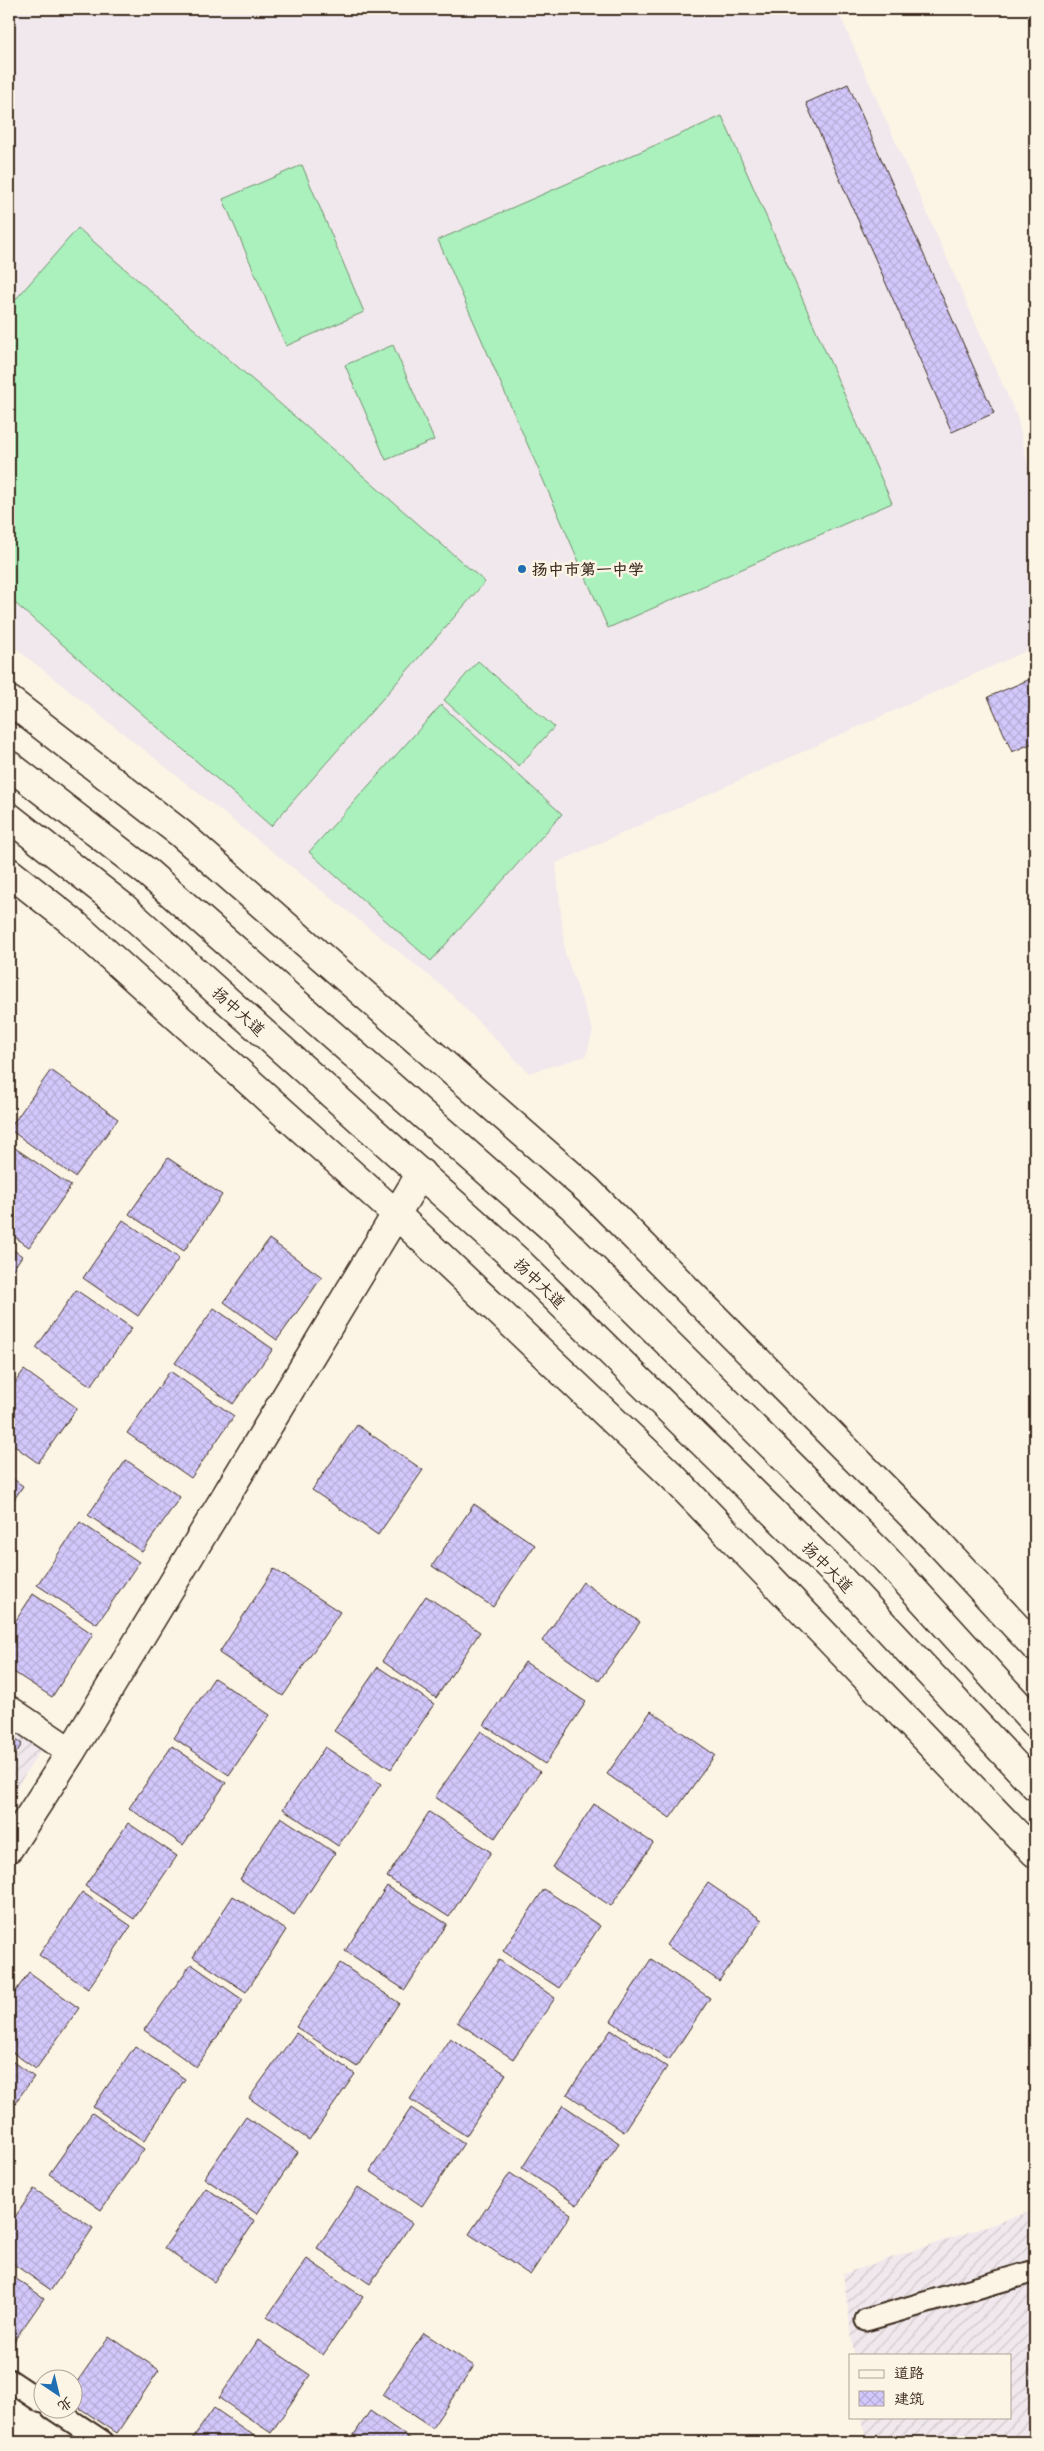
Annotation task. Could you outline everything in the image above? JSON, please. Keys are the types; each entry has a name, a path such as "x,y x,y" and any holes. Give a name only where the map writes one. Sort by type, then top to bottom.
{"street":[{"path":"9,700 180,833 588,1190 936,1540 1035,1647"},
{"path":"9,765 147,872 552,1228 882,1555 1035,1723"},
{"name":"扬中大道","path":"9,817 122,906 520,1263 841,1579 1035,1786"},
{"path":"9,872 70,920 396,1214 673,1477 1035,1853"},
{"path":"9,1848 71,1752 421,1174"},
{"path":"9,1710 71,1752"}],"lane":[{"path":"866,2320 1035,2271"},
{"path":"9,2380 32,2395"},
{"path":"67,2418 103,2442"}],"shaded area":[{"name":"扬中市第一中学","path":"9,9 837,9 1017,417 1035,496 1035,647 556,863 565,953 593,1031 586,1056 529,1073 447,990 9,643"},
{"path":"9,1726 42,1748 9,1799"},
{"path":"1035,2210 1035,2442 866,2442 862,2418 1012,2418 1012,2354 854,2354 843,2274"}],"green space":[{"path":"722,116 892,503 608,628 438,240"},
{"path":"302,165 364,312 286,346 223,199"},
{"path":"78,228 485,582 271,826 9,598 9,307"},
{"path":"393,345 434,440 386,460 345,365"},
{"path":"478,661 554,727 519,766 444,700"},
{"path":"441,705 562,814 431,961 309,852"}],"building":[{"path":"848,84 994,413 952,432 806,103"},
{"path":"1035,677 1035,742 1012,752 988,697"},
{"path":"51,1070 118,1119 75,1177 9,1129"},
{"path":"9,1144 71,1186 29,1247 9,1233"},
{"path":"168,1158 222,1195 184,1251 129,1214"},
{"path":"123,1220 179,1258 138,1316 83,1278"},
{"path":"269,1239 322,1277 277,1340 224,1302"},
{"path":"9,1247 22,1256 9,1275"},
{"path":"76,1290 132,1328 91,1386 36,1348"},
{"path":"214,1308 273,1349 233,1404 175,1363"},
{"path":"24,1370 77,1408 38,1463 9,1442 9,1391"},
{"path":"170,1371 234,1416 191,1478 127,1433"},
{"path":"357,1425 423,1470 378,1535 312,1490"},
{"path":"126,1460 180,1497 142,1552 88,1515"},
{"path":"9,1476 23,1486 9,1507"},
{"path":"474,1504 535,1545 493,1607 432,1566"},
{"path":"80,1522 139,1562 97,1624 37,1585"},
{"path":"274,1569 340,1612 283,1696 219,1653"},
{"path":"583,1582 640,1622 599,1681 542,1641"},
{"path":"33,1594 93,1634 52,1697 9,1669 9,1631"},
{"path":"426,1596 480,1632 436,1698 382,1661"},
{"path":"525,1662 586,1702 545,1764 484,1725"},
{"path":"378,1667 434,1704 391,1769 334,1731"},
{"path":"214,1678 270,1715 229,1775 174,1738"},
{"path":"651,1711 715,1755 670,1818 607,1774"},
{"path":"481,1731 540,1772 495,1838 435,1797"},
{"path":"9,1735 22,1744 9,1764"},
{"path":"172,1746 226,1783 183,1845 129,1808"},
{"path":"325,1747 381,1784 338,1846 283,1809"},
{"path":"594,1804 653,1843 611,1906 552,1867"},
{"path":"429,1812 491,1852 449,1917 387,1877"},
{"path":"281,1817 335,1853 294,1915 240,1879"},
{"path":"128,1823 177,1856 134,1919 85,1886"},
{"path":"708,1883 762,1920 719,1981 666,1945"},
{"path":"387,1886 447,1924 405,1990 345,1951"},
{"path":"544,1889 600,1926 559,1988 503,1951"},
{"path":"82,1892 131,1926 88,1989 39,1955"},
{"path":"233,1896 286,1930 246,1992 193,1957"},
{"path":"651,1959 710,1998 669,2060 611,2021"},
{"path":"499,1960 555,1998 513,2059 457,2022"},
{"path":"340,1963 399,2003 357,2067 296,2027"},
{"path":"191,1964 243,2000 196,2067 144,2030"},
{"path":"29,1972 79,2008 36,2069 9,2050 9,2001"},
{"path":"611,2030 667,2067 624,2132 567,2094"},
{"path":"296,2033 355,2074 309,2140 249,2098"},
{"path":"450,2038 506,2074 466,2136 410,2099"},
{"path":"135,2046 185,2079 144,2141 93,2107"},
{"path":"9,2059 34,2077 9,2111"},
{"path":"563,2105 619,2143 577,2205 522,2168"},
{"path":"411,2108 464,2143 422,2206 370,2171"},
{"path":"92,2113 144,2149 101,2210 49,2174"},
{"path":"246,2117 298,2152 257,2214 204,2178"},
{"path":"510,2173 571,2214 530,2275 469,2234"},
{"path":"358,2187 412,2223 370,2284 317,2248"},
{"path":"206,2188 255,2221 214,2282 164,2248"},
{"path":"34,2189 93,2228 51,2290 9,2261 9,2226"},
{"path":"307,2259 363,2297 323,2355 267,2317"},
{"path":"9,2274 44,2298 9,2348"},
{"path":"424,2333 474,2366 432,2428 382,2395"},
{"path":"109,2336 159,2370 117,2433 82,2410 82,2375"},
{"path":"258,2340 310,2375 271,2433 219,2398"},
{"path":"214,2408 263,2442 190,2442"},
{"path":"370,2411 415,2442 349,2442"}],"place":[{"name":"扬中市第一中学","path":"522,569"}]}
